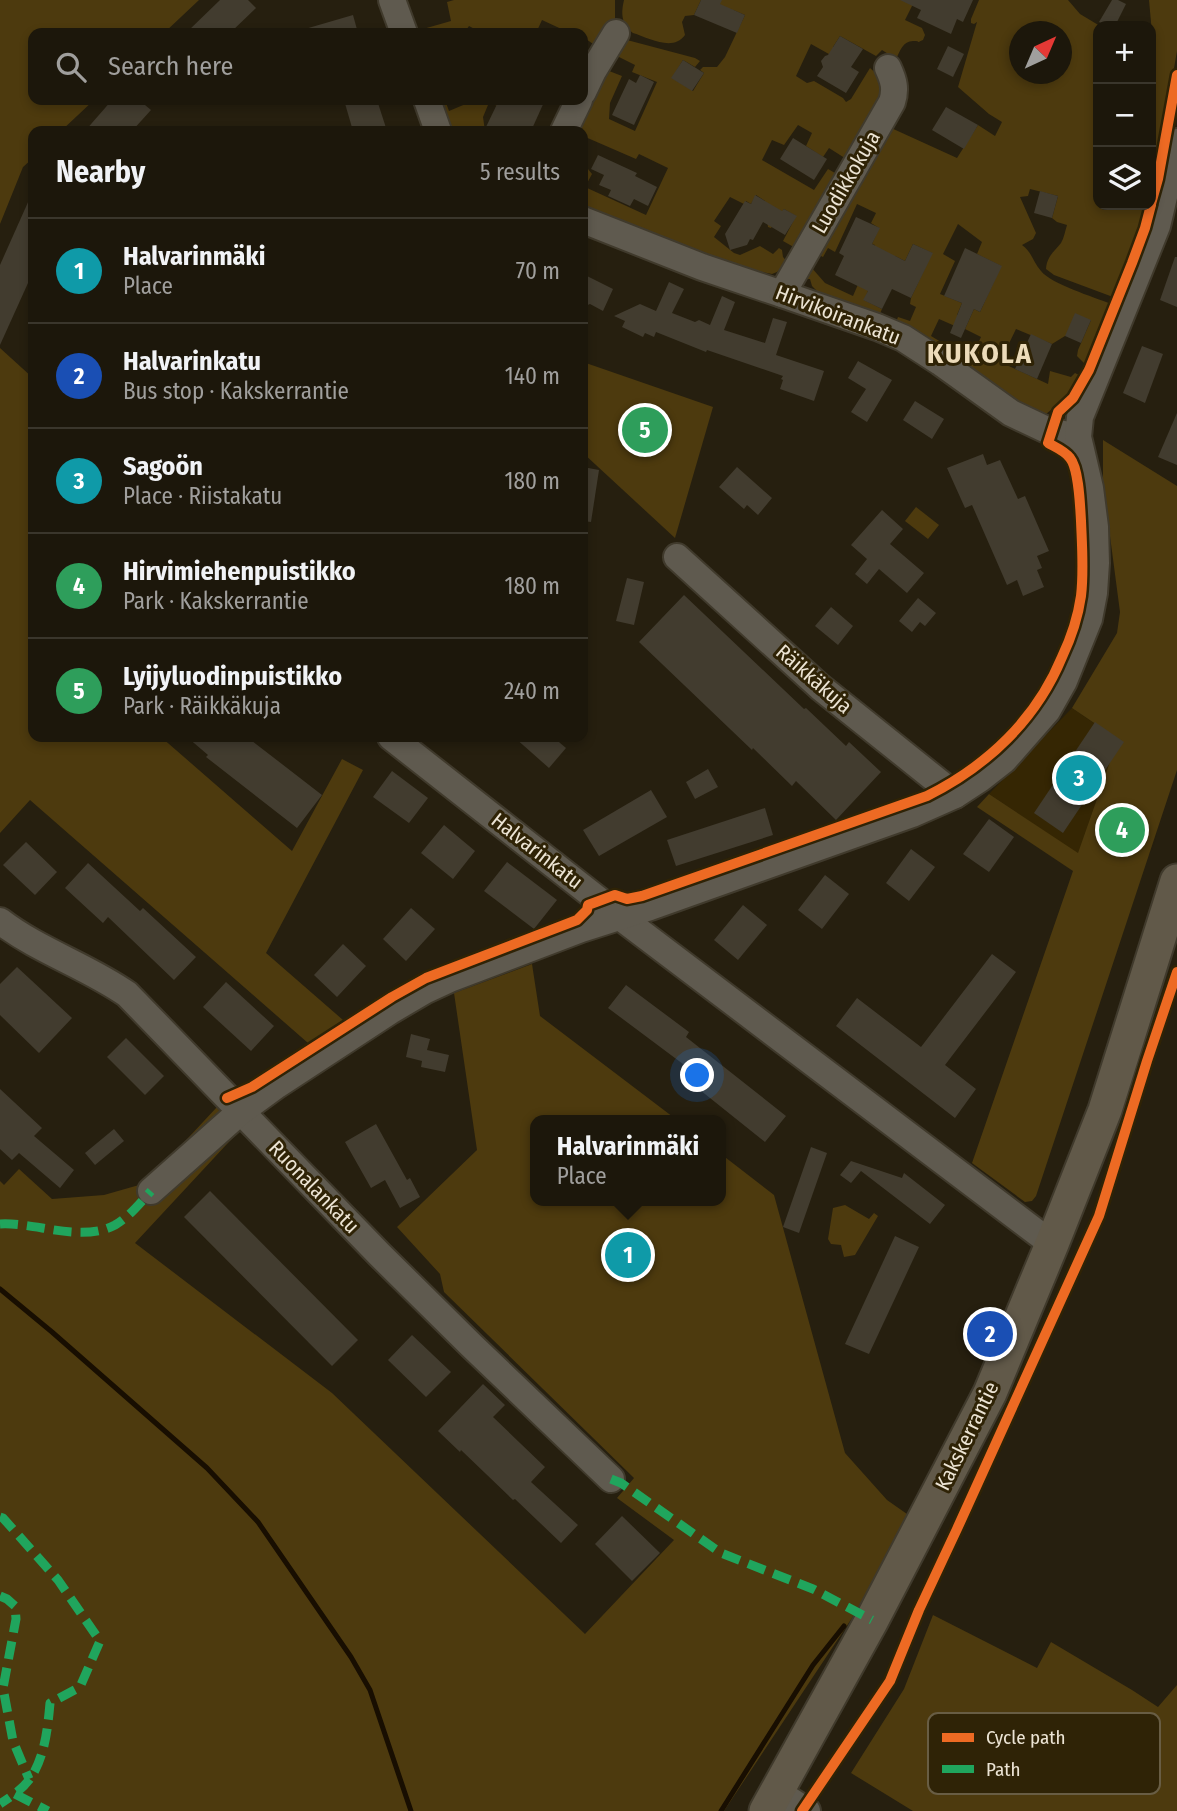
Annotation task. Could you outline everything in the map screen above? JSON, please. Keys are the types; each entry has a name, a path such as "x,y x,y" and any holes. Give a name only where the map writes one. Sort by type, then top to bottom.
{"main road":[{"name":"Kakskerrantie","path":"772,1802 885,1596 984,1405 1105,1110 1177,881"}],"street":[{"path":"392,0 402,28"},
{"path":"588,82 616,33"},
{"name":"Luodikkokuja","path":"782,294 892,102 894,81 888,68"},
{"path":"429,105 436,126"},
{"path":"566,126 577,105"},
{"path":"151,1191 240,1112 317,1058 424,991 582,929 912,814 956,795 1004,760 1047,711 1064,681 1089,619 1094,593 1095,527 1090,488 1078,437 1080,417 1157,226 1177,142"},
{"name":"Hirvikoirankatu","path":"588,222 702,267 903,338 1011,413 1049,431 1078,437"},
{"name":"Räikkäkuja","path":"677,557 820,687 956,795"},
{"name":"Halvarinkatu","path":"397,742 620,916 1052,1244"},
{"name":"Ruonalankatu","path":"0,921 14,932 107,980 127,994 417,1292 611,1479"},
{"path":"772,1802 807,1811"}],"shaded area":[{"path":"0,0 199,0 169,28 28,28 28,105 89,105 66,126 28,126 28,162 23,167 0,224"},
{"path":"615,0 615,20 596,46 588,40 588,28 559,28 542,20 538,28 426,28 451,21 447,2"},
{"path":"624,0 701,0 694,15 685,16 682,22 685,35 674,43 667,43 629,30 623,18"},
{"path":"715,0 915,0 905,20 922,28 925,35 919,42 910,41 904,45 896,59 882,50 876,56 840,36 833,47 836,58 811,44 796,76 807,83 814,81 846,102 851,99 870,68 887,88 851,162 829,148 823,157 806,146 812,133 798,125 784,145 772,140 762,160 814,190 828,169 842,177 799,250 783,241 796,216 784,209 771,228 768,227 766,213 761,209 765,201 756,195 751,204 746,201 744,204 730,197 714,221 721,226 714,237 734,253 740,255 760,246 773,254 779,248 782,250 783,257 791,266 783,266 772,274 700,253 588,207 588,188 646,215 668,168 639,154 636,159 588,138 588,126 574,126 585,105 588,105 588,99 604,69 622,76 610,103 609,119 635,131 657,82 632,72 635,65 617,56 627,40 700,61 695,67 683,60 672,78 693,91 704,73 700,70 703,67 717,67 725,57 745,15 733,10 731,14"},
{"path":"979,0 1068,0 1080,14 1093,22 1093,210 1144,210 1113,297 1054,275 1046,269 1049,257 1062,241 1067,225 1052,218 1058,196 1030,189 1028,196 1020,197 1036,233 1033,239 1022,245 1041,271 1063,285 1111,304 1087,362 1084,363 1077,356 1091,320 1052,344 1016,329 1000,362 1048,384 1050,371 1071,377 1075,373 1081,376 1072,393 1046,414 1024,406 954,356 957,350 971,358 981,337 965,329 974,309 980,312 1001,266 977,254 982,242 958,224 943,254 955,261 940,294 962,303 957,315 963,318 955,326 939,319 931,336 941,342 939,346 896,322 898,317 910,321 916,307 910,304 911,298 932,253 913,244 905,261 895,256 864,300 882,309 879,316 817,291 810,279 804,279 811,267 825,283 853,296 875,245 872,244 879,228 871,223 876,213 857,204 835,252 828,248 823,257 813,252 889,127 957,158 978,125 995,136 1002,122 958,87 977,22 971,23"},
{"path":"1149,0 1177,0 1177,51 1156,167 1156,21 1151,21"},
{"path":"437,105 447,105 449,111 463,105 488,105 483,117 484,126 445,126"},
{"path":"495,105 516,105 512,112"},
{"path":"0,348 28,373 28,742 167,742 292,851 342,759 363,770 266,953 343,1020 308,1043 30,800 0,833"},
{"path":"588,364 713,407 675,538 588,458"},
{"path":"1103,440 1177,486 1177,770 1036,1196 1032,1201 1025,1202 972,1163 1073,871 977,807 989,794 1078,853 1118,739 1072,708 1117,633 1120,612 1103,483"},
{"path":"916,507 939,525 928,539 905,521"},
{"path":"1072,708 1118,739 1078,854 989,794"},
{"path":"532,964 540,1016 670,1115 530,1115 530,1206 726,1206 726,1158 774,1195 845,1453 887,1500 907,1514 856,1612 724,1811 0,1811 0,1181 4,1185 19,1169 52,1199 104,1195 146,1183 217,1107 240,1130 135,1243 332,1393 585,1634 674,1540 617,1498 634,1478 444,1292 440,1274 397,1227 477,1150 454,993"},
{"path":"845,1205 869,1219 874,1213 878,1216 855,1255 844,1257 841,1245 831,1244 828,1239 833,1208"},
{"path":"933,1615 1037,1668 1051,1642 1158,1707 1177,1685 1177,1811 913,1811 851,1773 904,1689"}],"building":[{"path":"220,0 248,0 256,8 235,28 191,28"},
{"path":"701,0 722,0 720,4 745,15 737,33 694,15"},
{"path":"900,0 973,0 963,22 957,19 951,34 917,18 921,10"},
{"path":"1112,0 1126,4 1118,21 1100,21"},
{"path":"353,15 357,28 308,28"},
{"path":"840,36 863,49 851,67 859,72 846,93 817,76 823,67 821,61"},
{"path":"948,46 964,54 953,77 937,69"},
{"path":"683,60 704,73 692,91 671,78"},
{"path":"640,75 654,82 634,125 612,115 629,79 636,83"},
{"path":"108,105 145,105 151,110 137,126 89,126"},
{"path":"345,105 379,105 385,126 352,126"},
{"path":"497,105 543,105 533,126 486,126"},
{"path":"946,107 978,125 964,149 932,130"},
{"path":"793,138 827,159 814,180 780,159"},
{"path":"598,155 637,173 635,176 657,187 648,206 634,199 630,206 608,196 611,190 599,185 604,175 591,169"},
{"path":"1040,191 1058,196 1052,218 1034,213"},
{"path":"755,195 782,211 784,209 797,216 785,235 763,222 753,240 750,239 747,245 730,250 725,234 745,201 751,204"},
{"path":"28,202 28,283 0,345 0,265"},
{"path":"856,217 880,228 872,244 905,261 913,244 933,253 911,298 892,289 882,309 863,300 868,291 835,275 844,256 839,253"},
{"path":"965,248 1002,266 980,312 974,309 961,338 950,333 962,303 944,296"},
{"path":"1177,257 1177,307 1160,300"},
{"path":"588,276 613,289 603,311 588,305"},
{"path":"669,282 684,289 672,313 695,322 699,320 710,325 722,296 735,302 724,330 765,343 773,318 787,322 776,355 824,371 814,401 780,389 783,376 707,350 706,352 656,332 654,337 645,333 643,337 622,327 625,321 614,316 640,304 656,311"},
{"path":"1075,313 1091,320 1081,343 1065,336"},
{"path":"1031,334 1052,344 1037,379 1015,369"},
{"path":"1142,346 1163,354 1145,403 1123,393"},
{"path":"858,361 892,380 867,422 851,412 866,389 848,378"},
{"path":"915,401 944,419 932,439 903,420"},
{"path":"1177,413 1177,465 1158,457"},
{"path":"983,454 987,465 1000,460 1018,499 1025,496 1049,551 1037,556 1042,568 1037,570 1044,587 1023,596 1017,580 1007,585 972,505 965,508 947,468"},
{"path":"737,467 772,498 758,515 747,505 744,509 719,487"},
{"path":"588,468 599,470 591,522 588,522"},
{"path":"882,510 903,529 890,544 924,573 907,593 879,569 867,584 855,574 867,559 851,545"},
{"path":"627,578 644,582 634,625 616,621"},
{"path":"684,595 804,709 846,746 849,742 881,772 836,820 796,781 792,786 753,748 752,750 639,642"},
{"path":"918,598 936,613 925,626 920,622 912,632 899,621"},
{"path":"831,607 853,626 838,645 815,626"},
{"path":"1095,722 1124,742 1063,833 1034,813"},
{"path":"193,742 253,742 322,795 297,828 206,757 208,755"},
{"path":"520,742 559,742 566,748 549,768"},
{"path":"708,769 718,787 695,799 686,782"},
{"path":"392,771 428,798 409,823 373,797"},
{"path":"651,790 667,817 599,856 583,830"},
{"path":"765,808 773,835 676,866 667,840"},
{"path":"989,819 1014,837 989,872 963,854"},
{"path":"444,825 475,851 453,879 421,853"},
{"path":"26,842 57,872 35,895 3,865"},
{"path":"911,849 935,867 909,901 886,883"},
{"path":"507,862 557,900 534,929 484,891"},
{"path":"88,863 140,911 143,908 196,957 174,980 108,917 103,923 65,888"},
{"path":"825,875 849,894 822,929 798,910"},
{"path":"743,905 767,925 738,960 714,940"},
{"path":"411,908 435,929 406,961 383,939"},
{"path":"343,944 366,966 337,997 314,975"},
{"path":"992,954 1016,972 945,1065 976,1089 955,1118 836,1026 857,998 921,1047"},
{"path":"17,967 72,1018 39,1053 0,1015 0,984"},
{"path":"226,982 274,1026 251,1051 203,1007"},
{"path":"626,985 689,1032 686,1037 786,1116 765,1142 685,1078 691,1070 608,1008"},
{"path":"411,1034 430,1039 427,1050 449,1055 445,1072 421,1067 422,1061 406,1057"},
{"path":"126,1038 164,1076 145,1095 107,1057"},
{"path":"0,1089 42,1128 34,1136 74,1170 60,1188 19,1153 12,1160 0,1149"},
{"path":"376,1124 407,1180 410,1178 420,1197 400,1208 385,1180 371,1188 345,1142"},
{"path":"114,1129 124,1141 95,1165 85,1153"},
{"path":"811,1147 827,1153 799,1233 783,1227"},
{"path":"851,1161 902,1178 904,1173 945,1205 930,1224 861,1171 851,1183 840,1175"},
{"path":"210,1191 358,1340 332,1366 184,1217"},
{"path":"895,1236 919,1247 869,1354 845,1344"},
{"path":"412,1335 451,1372 426,1397 388,1360"},
{"path":"483,1384 505,1405 493,1417 545,1467 531,1482 578,1525 561,1543 438,1431"},
{"path":"622,1516 660,1553 632,1581 595,1544"}],"waterway":[{"path":"0,1289 207,1468 258,1522 351,1657 370,1690 411,1811"},
{"path":"721,1811 813,1665 844,1626"}],"marked path":[{"path":"0,1224 73,1232 102,1230 125,1218 151,1191"},
{"path":"611,1479 621,1483 721,1553 813,1589 872,1620"},
{"path":"0,1517 58,1580 100,1641 80,1687 50,1703 43,1749 30,1779 0,1804"},
{"path":"0,1596 15,1606 16,1619 3,1688 13,1741 29,1779"},
{"path":"15,1794 48,1811"}],"cycle path":[{"path":"1156,186 1177,75"},
{"path":"227,1098 252,1087 426,978 577,920 587,910 588,905 615,895 627,899 642,896 927,796 970,770 1007,739 1024,721 1051,680 1071,635 1081,596 1082,549 1077,479 1070,458 1048,443 1058,412 1073,398 1089,370 1132,263 1150,210"},
{"path":"802,1811 890,1681 919,1610 1099,1216 1177,972"}],"place":[{"name":"Lyijyluodinpuistikko","path":"645,430"},
{"name":"Sagoön","path":"1079,778"},
{"name":"Hirvimiehenpuistikko","path":"1122,830"},
{"name":"Halvarinmäki","path":"628,1255"},
{"name":"Halvarinkatu","path":"990,1334"}],"district":[{"name":"KUKOLA","path":"980,353"}]}
